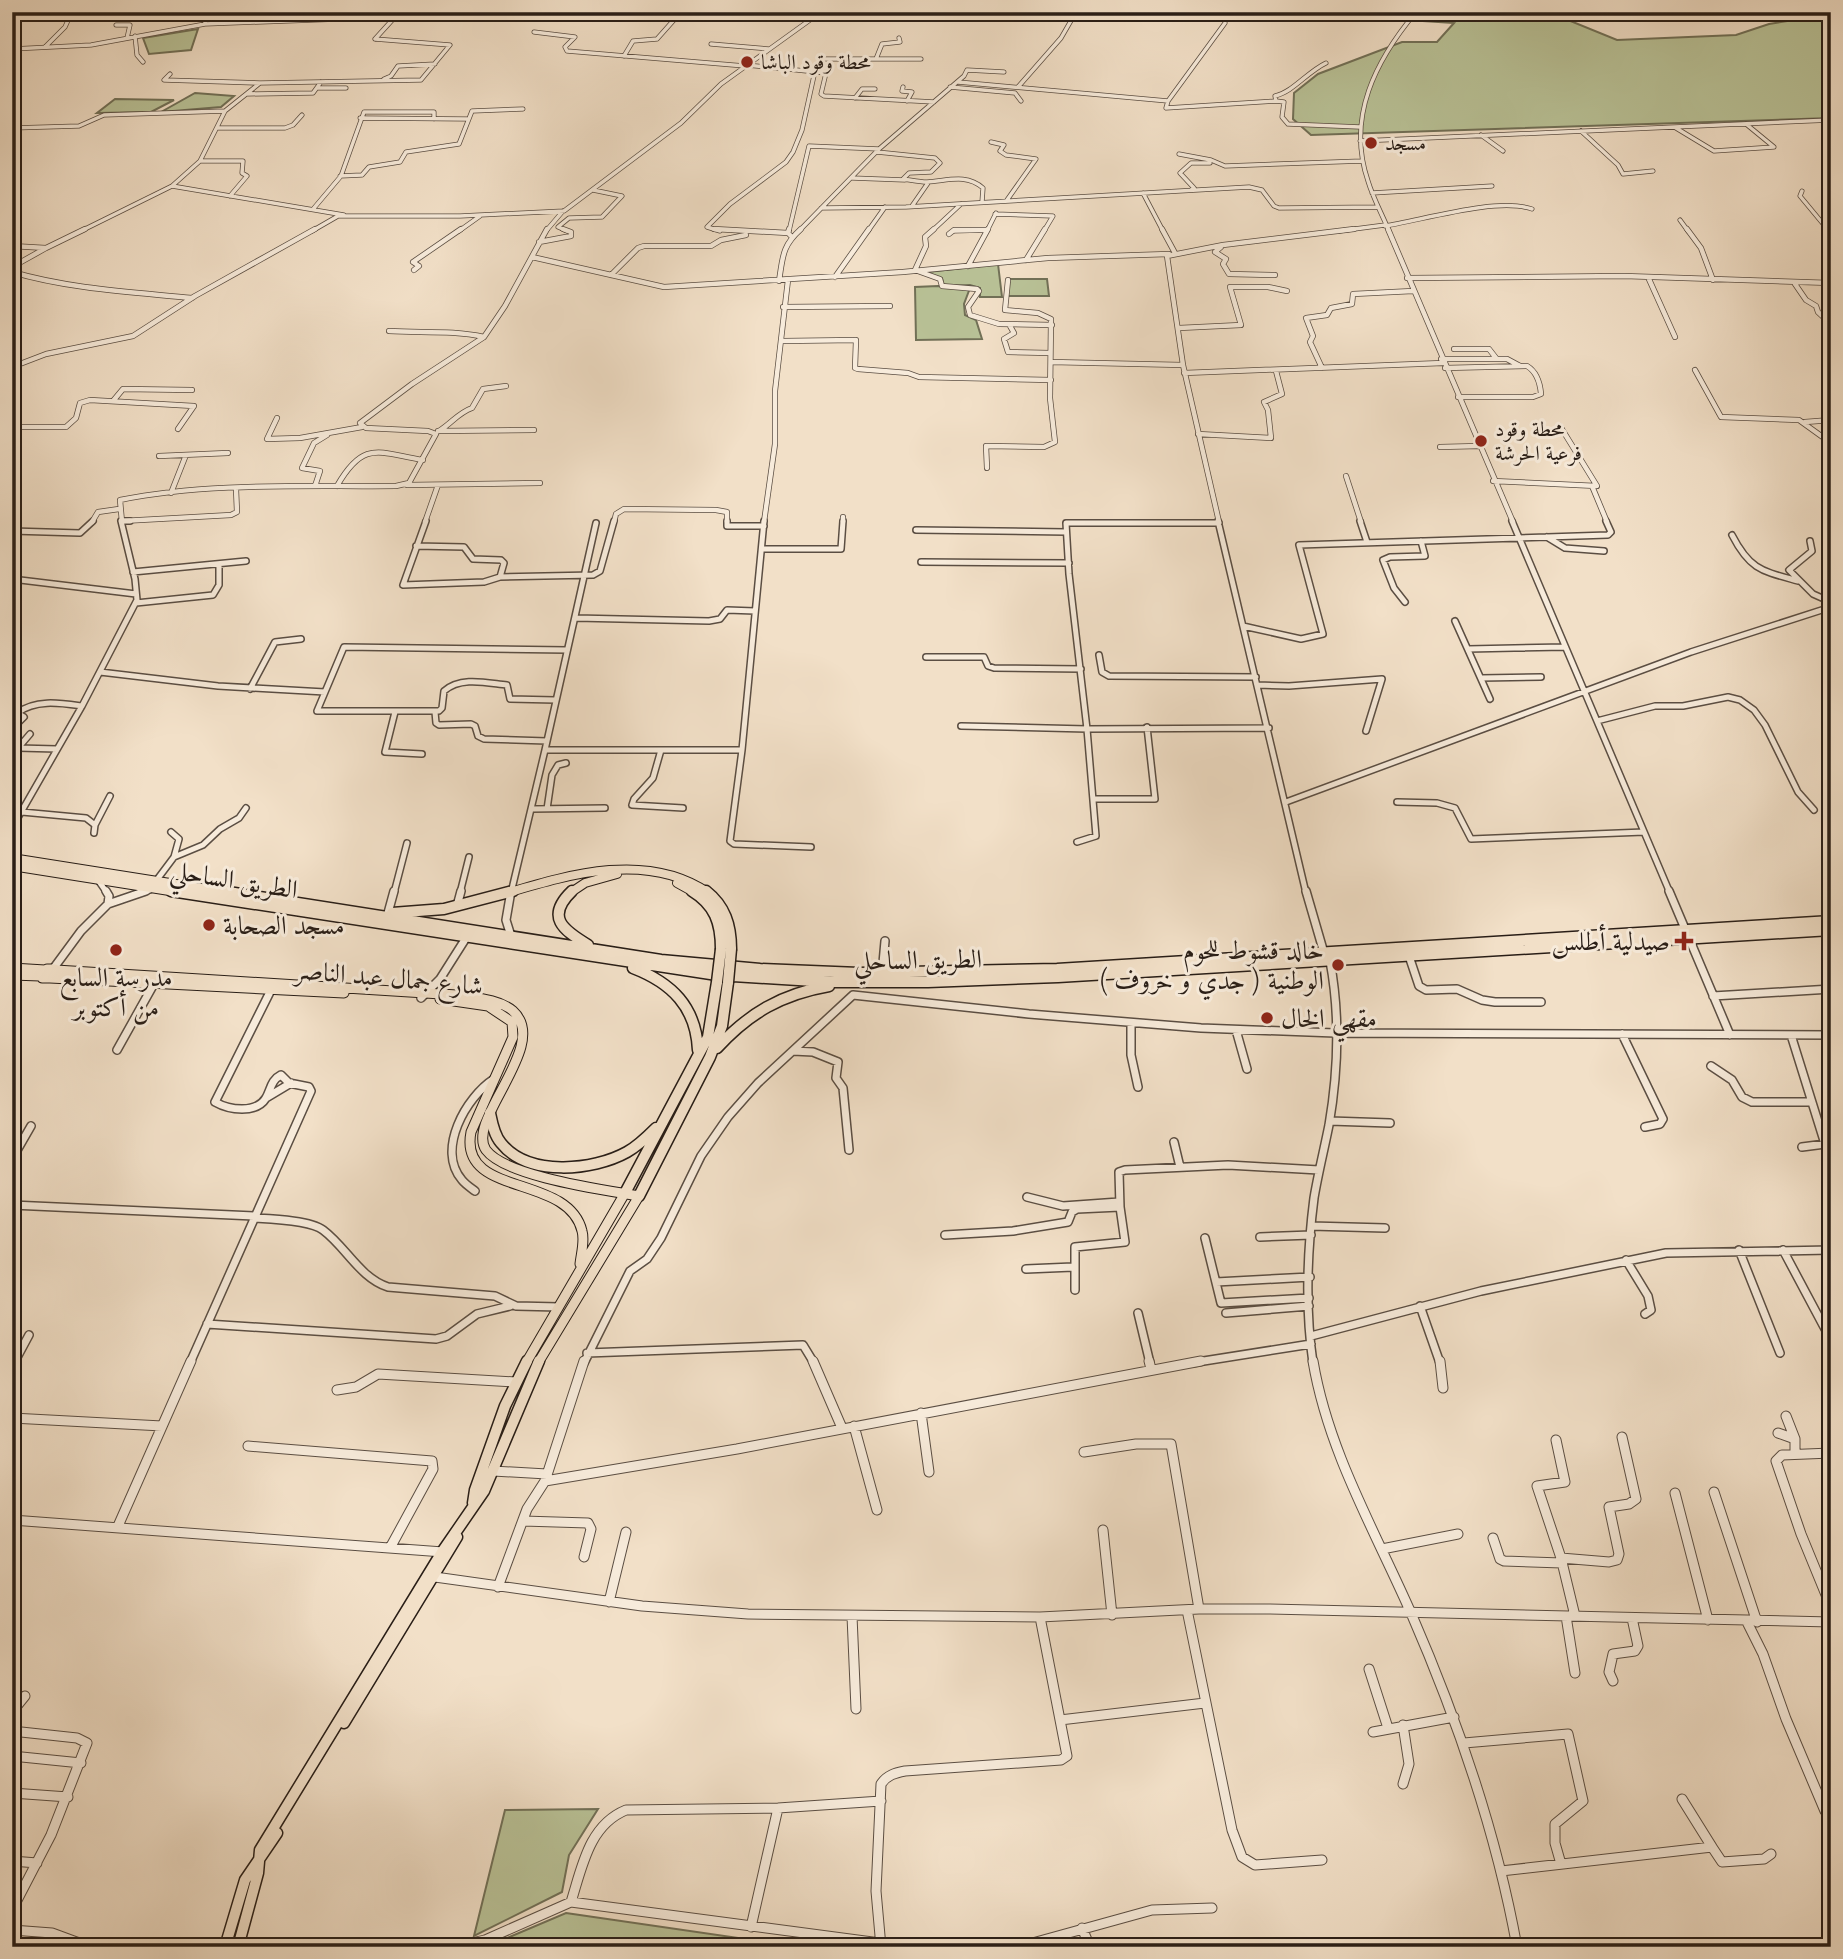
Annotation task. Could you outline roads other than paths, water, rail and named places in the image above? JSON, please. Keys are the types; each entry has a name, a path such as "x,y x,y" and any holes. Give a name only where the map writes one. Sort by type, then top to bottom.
{"highway":[{"name":"الطريق الساحلي","path":"12,858 466,938 604,955"},
{"name":"الطريق الساحلي","path":"12,866 357,912 512,936 717,975 1002,980 1688,934 1831,930"},
{"path":"357,912 388,913 457,906 592,870 636,869 660,872 697,884 720,903 732,929 726,949 722,982 722,1026 663,1120 625,1193"},
{"path":"704,1056 695,1017 684,1001 651,975 604,955 570,935 558,921 557,911 563,899 578,886 600,877 618,874 658,877 678,883 713,908 719,919 726,949"},
{"name":"الطريق الساحلي","path":"1327,957 1409,956 1831,921"},
{"path":"639,1196 704,1056 742,1021 762,1007 813,989 879,978"},
{"path":"490,1113 497,1137 508,1151 528,1161 554,1166 592,1164 627,1152 663,1120"}],"main road":[{"name":"شارع جمال عبد الناصر","path":"12,968 271,990 488,998 510,1008 524,1021 525,1028 519,1052 490,1113 484,1132 487,1151 503,1163 524,1171 639,1196"},
{"name":"شارع جمال عبد الناصر","path":"12,975 49,972 424,995 488,1006 512,1022 513,1037 468,1139 469,1153 477,1165 492,1176 551,1194 572,1210 581,1224 583,1247 576,1278"},
{"path":"474,1502 475,1490 516,1382 625,1193"},
{"path":"237,1947 261,1860 260,1850 446,1553 474,1502 484,1491 536,1366 639,1196"},
{"path":"225,1947 241,1890 250,1872 261,1860 435,1577 446,1553"}],"street":[{"path":"12,13 130,12"},
{"path":"205,24 205,14 211,12"},
{"path":"624,56 633,41 657,40 681,12"},
{"path":"362,427 362,422 412,384 484,337 505,306 555,216 691,115 721,84 821,12"},
{"path":"858,12 855,17 894,19"},
{"path":"1012,93 1064,35 1076,18 1076,12"},
{"path":"1416,12 1391,42 1371,77 1363,99 1360,138 1372,193 1730,1035"},
{"path":"45,47 65,27 70,16 60,14"},
{"path":"12,49 91,45 205,24 394,16 395,20 375,40 449,44 421,80 260,83 232,80 207,83 164,80 170,74"},
{"path":"12,20 18,20"},
{"path":"1225,23 1168,101 1166,108 1276,101 1284,102 1282,117 1288,124 1360,127"},
{"path":"116,25 130,25 127,38"},
{"path":"534,32 575,37 565,50 825,72 822,95 934,102"},
{"path":"135,36 138,55 143,62"},
{"path":"876,59 882,44 900,42 900,38"},
{"path":"711,44 769,49"},
{"path":"921,59 823,59 813,71 806,118 793,153 786,162 730,204 707,228 720,231 790,234 798,232 878,151 958,82 968,69 1004,72"},
{"path":"1276,101 1275,96 1289,92 1291,86 1306,73 1326,63"},
{"path":"383,79 391,76 398,65 435,64"},
{"path":"247,94 313,93 321,82"},
{"path":"958,82 1168,101"},
{"path":"13,266 172,186 200,160 225,111 260,83"},
{"path":"903,87 902,91 912,92 907,100"},
{"path":"318,88 346,88"},
{"path":"950,88 1012,93 1017,94 1021,101"},
{"path":"855,98 863,89 875,89"},
{"path":"340,176 363,175 366,168 374,165 399,162 406,152 459,144 467,119 474,110 523,109"},
{"path":"12,128 79,126 104,115 225,111"},
{"path":"314,208 328,195 346,167 350,144 364,112 435,112 434,119"},
{"path":"217,128 289,127 302,115"},
{"path":"360,118 467,119"},
{"path":"1360,138 1831,120"},
{"path":"1674,127 1714,151 1774,147 1745,124"},
{"path":"1581,131 1618,165 1623,174 1653,171"},
{"path":"1481,135 1503,151"},
{"path":"991,142 1003,144 1000,151 1006,155 1036,159 1011,198 1005,201"},
{"path":"779,281 783,254 810,146 932,157 940,162 931,172 909,173 902,178 905,180"},
{"path":"1179,154 1225,166 1363,161"},
{"path":"200,160 243,161 242,173 247,176 230,196"},
{"path":"1190,190 1194,188 1192,184 1180,173 1191,163 1216,164"},
{"path":"852,178 928,183 951,178 972,180 983,188 982,202"},
{"path":"912,206 928,183"},
{"path":"172,186 346,215"},
{"path":"1372,193 1492,186"},
{"path":"821,208 961,204 1258,188 1279,208 1378,207"},
{"path":"540,242 571,236 571,232 558,227 569,218 602,218 622,197 593,190"},
{"path":"1802,191 1800,197 1831,233"},
{"path":"1143,193 1172,254 1184,373 1308,901 1334,985 1335,1033 1330,1121 1319,1170 1311,1231 1309,1302 1316,1380 1327,1419 1464,1743 1501,1871 1517,1947"},
{"path":"917,271 915,268 926,246 925,239 961,204"},
{"path":"532,257 659,287 917,271 1026,260 1172,254 1223,245 1385,226 1488,208 1524,204 1532,209"},
{"path":"835,277 885,207"},
{"path":"12,367 46,354 133,336 192,298 336,217 563,211"},
{"path":"545,213 555,216"},
{"path":"968,266 996,214 1053,216 1026,260"},
{"path":"414,270 419,266 413,262 482,215"},
{"path":"1680,220 1701,248 1713,280"},
{"path":"949,234 954,230 987,230"},
{"path":"611,275 638,248 644,246 711,246 720,240 740,235 780,233"},
{"path":"1223,245 1215,252 1226,259 1223,264 1229,274 1275,275"},
{"path":"12,246 46,248"},
{"path":"917,271 940,279 942,286 978,289 974,302 968,307 971,317 1010,326 1052,325"},
{"path":"12,272 39,280 94,288 192,298"},
{"path":"1407,278 1648,277 1831,283"},
{"path":"1648,277 1675,337"},
{"path":"788,280 783,307 783,341 775,391 775,444 730,842 811,847"},
{"path":"986,468 986,446 1044,447 1054,444 1051,319 1045,314 1005,310 1008,280"},
{"path":"1793,283 1831,324"},
{"path":"1179,328 1241,325 1230,287 1268,287 1287,291"},
{"path":"1322,368 1311,342 1313,336 1306,318 1327,315 1331,308 1352,304 1353,295 1413,291"},
{"path":"783,307 890,306"},
{"path":"1010,326 1014,332 1004,339 1006,351 1050,353"},
{"path":"389,331 435,334 457,331 484,337"},
{"path":"783,341 856,340 855,368 858,369 908,373 914,377 1051,380"},
{"path":"1454,349 1489,349 1496,358"},
{"path":"1184,373 1443,363 1496,358 1513,360 1520,366"},
{"path":"1051,362 1183,365"},
{"path":"1443,363 1530,366 1540,385 1541,395 1458,397"},
{"path":"1695,370 1721,417 1831,421"},
{"path":"1198,434 1271,438 1268,410 1264,402 1282,394 1276,371"},
{"path":"405,485 411,482 436,432 452,423 458,413 472,408 483,389 506,386"},
{"path":"113,401 123,389 192,390"},
{"path":"12,427 65,428 74,421 82,402 194,405 178,429"},
{"path":"277,418 267,439 297,438 362,427 436,432 534,430"},
{"path":"1803,422 1831,443"},
{"path":"1493,481 1597,485 1560,426"},
{"path":"315,486 320,471 302,467 314,443 331,432"},
{"path":"1440,447 1479,446"},
{"path":"159,456 228,453"},
{"path":"337,486 351,463 363,454 407,455 422,460"},
{"path":"170,493 186,455"},
{"path":"1346,476 1367,542"},
{"path":"12,828 82,706 135,603 133,572 119,509 120,500 170,493 236,489 540,483"},
{"path":"438,485 403,585 484,582 500,577 585,577 600,571 619,510 716,510 727,512 727,526 764,526"},
{"path":"1243,625 1270,628 1289,639 1307,639 1323,634 1298,545 1610,535 1592,486"},
{"path":"122,521 230,515 237,512 236,489"},
{"path":"12,531 80,533 91,525 98,512 119,509"},
{"path":"762,548 841,549 843,517"},
{"path":"512,936 505,923 515,869 532,809 596,523"},
{"path":"1077,842 1095,838 1082,669 1070,593 1065,523 1219,523"},
{"path":"916,530 1066,532"},
{"path":"1732,535 1744,559 1754,568 1800,582"},
{"path":"1547,537 1553,544 1567,549 1604,551"},
{"path":"1405,602 1394,592 1392,578 1383,560 1425,556 1421,541"},
{"path":"1810,541 1812,551 1790,569 1813,594 1831,604"},
{"path":"416,546 464,547 473,559 500,560 504,563 500,577"},
{"path":"133,572 246,561"},
{"path":"921,562 1069,563"},
{"path":"135,603 214,595 218,592 219,564"},
{"path":"12,579 136,594"},
{"path":"12,586 19,581"},
{"path":"1286,803 1577,696 1584,691 1831,604"},
{"path":"576,618 709,621 720,619 726,611 755,611"},
{"path":"1455,621 1490,699"},
{"path":"250,689 275,642 301,639"},
{"path":"555,699 510,699 507,685 456,684 445,689 442,694 442,708 435,712 319,713 344,647 567,650"},
{"path":"1468,649 1565,647"},
{"path":"1099,655 1102,672 1109,676 1256,677"},
{"path":"926,657 984,657 988,666 994,668 1082,669"},
{"path":"100,671 250,689 325,692"},
{"path":"1481,678 1541,677"},
{"path":"1258,685 1289,686 1382,678 1366,731"},
{"path":"1597,721 1612,720 1654,706 1685,707 1737,698 1754,710 1769,727 1791,777 1807,806 1814,810"},
{"path":"12,729 24,717 17,713 22,708 48,704 82,706"},
{"path":"395,712 385,752 422,754"},
{"path":"435,712 436,723 439,725 471,724 475,726 476,734 484,739 547,741"},
{"path":"961,726 1087,729 1269,728"},
{"path":"1093,799 1155,799 1147,727"},
{"path":"30,734 18,748 57,749"},
{"path":"545,750 742,750"},
{"path":"661,750 656,777 643,793 634,799 632,805 683,808"},
{"path":"547,808 554,772 558,765 566,763"},
{"path":"94,833 95,825 110,796"},
{"path":"1396,802 1437,803 1455,808 1468,838 1472,839 1644,832"},
{"path":"174,857 203,845 220,829 239,818 246,808"},
{"path":"532,809 606,808"},
{"path":"22,812 80,817 95,825"},
{"path":"49,972 80,931 108,904 158,885 174,857 179,839 171,832"},
{"path":"388,913 407,843"},
{"path":"457,906 469,858"},
{"path":"97,879 110,895 108,904"},
{"path":"424,995 440,979 466,938"},
{"path":"879,978 885,941"},
{"path":"1409,956 1419,986 1426,990 1457,989 1482,1000 1495,1002 1541,1002"},
{"path":"117,1050 155,982"},
{"path":"1713,996 1831,989"},
{"path":"118,1527 311,1091 309,1087 291,1083 283,1075 276,1076 259,1105 246,1108 220,1106 215,1100 271,990"},
{"path":"498,1587 532,1499 546,1478 587,1353 630,1271 646,1259 661,1238 701,1156 714,1136 758,1083 853,995 1131,1023 1236,1030 1335,1033 1827,1035 1831,1049"},
{"path":"1131,1023 1131,1055 1138,1087"},
{"path":"1236,1030 1247,1069"},
{"path":"1622,1034 1663,1119 1660,1124 1645,1126"},
{"path":"1791,1035 1825,1144 1802,1147"},
{"path":"793,1051 815,1052 838,1062 836,1078 844,1088 849,1150"},
{"path":"1711,1066 1730,1078 1742,1097 1752,1102 1811,1102"},
{"path":"475,1191 460,1179 452,1143 467,1108 481,1087 495,1079"},
{"path":"265,1098 291,1083"},
{"path":"1330,1121 1390,1123"},
{"path":"12,1159 32,1126"},
{"path":"1174,1142 1180,1167"},
{"path":"1075,1290 1074,1247 1125,1242 1119,1172 1228,1166 1319,1170"},
{"path":"1027,1197 1063,1206 1120,1205"},
{"path":"12,1205 276,1219 321,1228 362,1270 379,1283 495,1296 512,1305"},
{"path":"944,1235 1013,1231 1068,1222 1072,1212 1077,1209 1120,1205"},
{"path":"1260,1237 1311,1231 1385,1228"},
{"path":"1205,1238 1222,1304 1309,1302"},
{"path":"1739,1250 1780,1353"},
{"path":"1783,1250 1831,1340"},
{"path":"493,1471 546,1478 685,1459 1311,1340 1420,1306 1666,1253 1831,1250"},
{"path":"1626,1260 1634,1279 1647,1288 1651,1310 1645,1314"},
{"path":"1026,1269 1073,1267"},
{"path":"1216,1282 1310,1277"},
{"path":"1226,1313 1309,1302"},
{"path":"207,1324 436,1339 447,1336 477,1314 512,1305 559,1307"},
{"path":"1420,1306 1435,1344 1443,1388"},
{"path":"1138,1312 1151,1369"},
{"path":"12,1367 29,1335"},
{"path":"587,1353 803,1345 807,1348 842,1428"},
{"path":"337,1390 354,1390 370,1377 381,1374 516,1382"},
{"path":"921,1413 929,1472"},
{"path":"1786,1416 1795,1439 1795,1454"},
{"path":"12,1418 162,1426"},
{"path":"854,1426 877,1510"},
{"path":"1778,1433 1795,1439"},
{"path":"1493,1538 1499,1556 1504,1561 1617,1560 1619,1554 1608,1507 1629,1504 1636,1499 1622,1437"},
{"path":"1556,1440 1565,1482 1537,1486 1562,1560 1575,1674"},
{"path":"1084,1452 1136,1444 1171,1444 1199,1609"},
{"path":"248,1446 432,1461 433,1469 390,1548"},
{"path":"1831,1453 1778,1456 1776,1465 1831,1607"},
{"path":"1714,1492 1738,1558 1752,1622 1763,1654 1786,1718 1825,1811"},
{"path":"1675,1493 1708,1620"},
{"path":"12,1520 446,1553"},
{"path":"523,1521 588,1523 591,1529 584,1557"},
{"path":"1103,1530 1112,1615"},
{"path":"609,1602 626,1532"},
{"path":"1382,1549 1458,1534"},
{"path":"435,1577 609,1602 697,1611 852,1616 1040,1617 1199,1609 1831,1622"},
{"path":"1187,1611 1232,1830 1241,1857 1249,1865 1322,1860"},
{"path":"852,1616 856,1709"},
{"path":"454,1947 492,1939 539,1914 571,1902 881,1945 876,1891 881,1784 892,1773 1064,1760 1068,1754 1040,1617"},
{"path":"1613,1681 1609,1672 1613,1654 1635,1651 1638,1646 1632,1618"},
{"path":"1369,1670 1388,1728"},
{"path":"12,1712 24,1696"},
{"path":"1060,1720 1205,1703"},
{"path":"1373,1732 1454,1717"},
{"path":"1403,1725 1409,1764 1403,1784"},
{"path":"12,1731 82,1739 87,1743 68,1797 12,1910"},
{"path":"1464,1743 1568,1734 1583,1801 1555,1824 1555,1843 1561,1864"},
{"path":"12,1756 81,1763"},
{"path":"12,1793 68,1797"},
{"path":"1682,1798 1722,1861 1764,1859 1771,1854"},
{"path":"571,1902 597,1833 612,1813 626,1810 778,1808 881,1801"},
{"path":"751,1927 778,1808"},
{"path":"1501,1871 1712,1847"},
{"path":"12,1861 37,1863"},
{"path":"1018,1947 1152,1910 1212,1908"},
{"path":"1082,1928 1090,1947"},
{"path":"12,1930 65,1936 90,1947"}],"place":[{"name":"محطة وقود الباشا","path":"747,62"},
{"name":"مسجد","path":"1371,143"},
{"name":"محطة وقود فرعية الحرشة","path":"1481,441"},
{"name":"مسجد الصحابة","path":"209,925"},
{"name":"صيدلية أطلس","path":"1684,941"},
{"name":"مدرسة السابع من أكتوبر","path":"116,950"},
{"name":"خالد قشوط للحوم الوطنية ( جدي و خروف )","path":"1338,965"},
{"name":"مقهي الخال","path":"1267,1018"}]}
